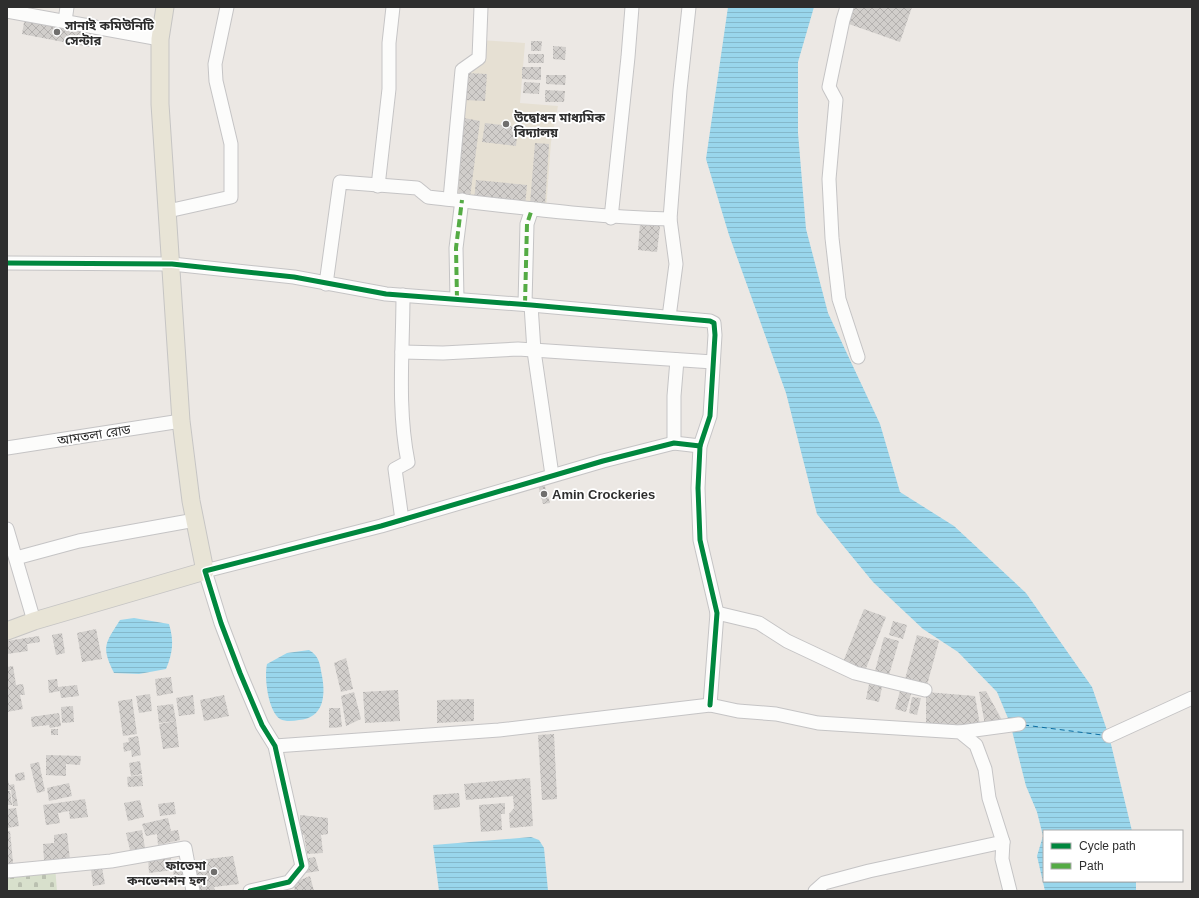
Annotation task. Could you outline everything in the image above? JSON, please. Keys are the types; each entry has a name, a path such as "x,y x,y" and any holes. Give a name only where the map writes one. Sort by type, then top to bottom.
{"main road":[{"path":"7,631 34,621 205,571 195,520 181,421 172,264 162,148 160,39 165,7"}],"street":[{"path":"65,21 68,7"},
{"path":"168,211 231,197 231,144 216,81 215,64 227,7"},
{"path":"378,186 389,89 389,43 393,7"},
{"path":"457,299 456,200 462,70 479,58 481,7"},
{"path":"611,218 632,7"},
{"path":"669,317 676,264 670,219 680,90 689,7"},
{"path":"847,7 842,20 829,86 836,100 830,186 832,238 839,299 858,357"},
{"path":"7,11 160,39"},
{"path":"326,284 340,182 417,188 428,197 611,218 670,219"},
{"path":"532,208 527,224 528,305 552,475"},
{"path":"7,263 172,264 294,277 326,284 403,296 457,299 669,317 710,321 714,323 715,335 710,416 700,446 698,488 700,540 717,613 710,705"},
{"path":"402,520 394,469 408,462 405,447 400,375 403,296"},
{"path":"402,352 443,353 503,349 713,362"},
{"path":"674,443 674,396 677,360"},
{"name":"আমতলা রোড","path":"7,448 181,421"},
{"path":"250,891 289,882 302,866 275,746 262,725 240,672 221,623 205,571 402,520 552,475 674,443 700,446"},
{"path":"16,558 79,542 195,520"},
{"path":"7,530 34,621"},
{"path":"717,613 759,623 787,641 855,672 925,690"},
{"path":"1109,736 1192,698"},
{"path":"275,746 499,730 710,705 738,711 776,714 818,723 960,732 1019,724"},
{"path":"960,732 976,745 985,769 989,798 1002,842 1002,859 1010,891"},
{"path":"816,891 824,883 869,871 1002,842"},
{"path":"7,871 112,861 186,848 192,891"}],"shaded area":[{"name":"উদ্বোধন মাধ্যমিক বিদ্যালয়","path":"480,40 525,43 520,103 558,106 551,142 546,210 450,199 462,70 479,58"}],"green space":[{"path":"55,866 57,891 7,891 7,871"}],"water":[{"path":"728,7 814,7 798,62 798,133 806,229 828,313 880,424 900,492 954,526 1026,593 1092,687 1109,736 1132,830 1043,830 1043,836 1037,812 1026,786 1010,723 997,692 958,652 923,629 873,582 817,514 786,393 729,235 706,159"},
{"path":"134,618 169,624 172,636 172,646 166,669 139,674 114,673 107,657 106,645 120,620"},
{"path":"309,650 313,652 320,665 323,684 323,699 321,705 318,711 307,718 292,721 282,720 272,709 270,702 266,677 267,664 287,653"},
{"path":"1043,836 1043,882 1136,882 1136,891 1045,891 1037,856"},
{"path":"531,837 539,840 544,848 548,891 439,891 433,845"}],"building":[{"path":"852,7 912,7 900,42 846,23"},
{"name":"সানাই কমিউনিটি সেন্টার","path":"25,17 92,30 89,47 22,34"},
{"path":"531,41 542,41 541,51 531,51"},
{"path":"553,46 566,47 565,60 553,59"},
{"path":"528,54 544,54 544,63 528,63"},
{"path":"522,67 541,67 541,80 522,79"},
{"path":"467,73 487,74 485,101 465,100"},
{"path":"546,75 566,75 565,85 546,84"},
{"path":"524,82 540,83 539,94 523,93"},
{"path":"545,90 565,91 564,102 545,102"},
{"path":"464,118 480,121 470,197 458,196"},
{"path":"485,123 518,127 516,146 482,142"},
{"path":"535,143 549,144 545,205 530,204"},
{"path":"476,180 527,185 525,206 474,201"},
{"path":"640,224 660,226 657,252 638,250"},
{"name":"Amin Crockeries","path":"544,483 550,503 543,504 538,485"},
{"path":"864,609 886,617 865,671 843,662"},
{"path":"893,621 907,625 903,639 889,635"},
{"path":"96,629 102,659 82,662 77,633"},
{"path":"62,633 65,653 56,655 52,635"},
{"path":"917,635 939,641 927,685 905,679"},
{"path":"39,636 40,642 27,644 28,651 7,654 7,641"},
{"path":"884,637 899,641 889,675 875,671"},
{"path":"346,658 353,689 341,692 334,663"},
{"path":"13,666 16,685 23,684 25,695 20,695 23,709 7,712 7,667"},
{"path":"171,677 173,693 157,696 155,679"},
{"path":"57,679 58,687 77,685 79,696 61,698 60,691 49,693 48,680"},
{"path":"870,679 883,682 879,702 866,699"},
{"path":"398,690 400,721 365,723 363,692"},
{"path":"900,691 911,694 906,712 895,709"},
{"path":"986,691 1003,722 985,725 979,692"},
{"path":"354,692 361,719 346,726 341,696"},
{"path":"926,692 975,696 980,725 926,724"},
{"path":"150,694 152,711 139,713 136,696"},
{"path":"193,695 195,714 179,716 176,698"},
{"path":"224,695 229,716 204,721 200,700"},
{"path":"912,697 921,698 917,715 909,713"},
{"path":"132,699 137,734 123,736 118,701"},
{"path":"474,699 474,721 437,723 437,700"},
{"path":"173,704 176,721 159,723 157,706"},
{"path":"73,706 74,722 62,723 61,707"},
{"path":"329,708 340,708 342,727 329,728"},
{"path":"59,713 61,726 50,728 49,725 32,727 31,717"},
{"path":"176,721 179,747 163,749 159,724"},
{"path":"51,729 58,729 58,735 51,735"},
{"path":"554,734 557,799 542,800 538,735"},
{"path":"138,736 141,755 132,757 131,750 124,752 123,743 129,742 128,738"},
{"path":"46,755 81,756 80,765 66,764 66,776 46,775"},
{"path":"140,761 142,774 131,776 129,763"},
{"path":"39,762 45,791 37,793 30,764"},
{"path":"24,772 25,780 16,781 15,774"},
{"path":"7,774 9,785 14,784 18,806 13,806 11,790 7,790"},
{"path":"142,775 143,786 128,787 127,777"},
{"path":"530,778 533,826 510,828 509,814 514,808 513,796 466,800 464,784"},
{"path":"69,783 72,796 49,801 47,788"},
{"path":"7,791 10,791 12,805 7,805"},
{"path":"459,793 460,807 434,810 433,795"},
{"path":"85,799 88,817 70,819 69,811 58,813 60,823 46,825 43,805"},
{"path":"140,800 144,817 128,821 124,803"},
{"path":"174,802 176,814 160,816 158,804"},
{"path":"505,803 505,814 501,814 502,830 481,832 479,805"},
{"path":"16,808 19,826 7,828 7,809"},
{"path":"300,815 328,818 328,834 321,835 323,853 307,854 304,835 300,835"},
{"path":"168,818 171,831 178,830 180,840 158,845 157,834 146,836 142,824"},
{"path":"142,830 145,848 130,850 126,833"},
{"path":"10,831 13,863 7,864 7,832"},
{"path":"67,833 70,860 44,860 43,844 54,843 54,835"},
{"path":"170,854 171,861 185,858 188,875 174,877 173,870 149,873 148,857"},
{"name":"ফাতেমা কনভেনশন হল","path":"233,856 239,884 214,887 215,891 195,891 191,861"},
{"path":"315,857 319,871 306,873 304,859"},
{"path":"102,868 105,884 93,886 91,870"},
{"path":"310,876 314,891 295,891 293,883"}],"ferry route":[{"path":"1024,725 1102,735"}],"marked path":[{"path":"457,299 456,248 462,200"},
{"path":"525,304 527,224 532,209"}],"cycle path":[{"path":"7,263 172,264 294,277 386,294 531,305 710,321 714,323 715,335 710,416 700,446 698,488 700,540 717,613 710,705"},
{"path":"250,891 289,882 302,866 275,746 262,725 240,673 221,623 205,571 381,526 603,461 674,443 700,446"}],"place":[{"name":"সানাই কমিউনিটি সেন্টার","path":"57,32"},
{"name":"উদ্বোধন মাধ্যমিক বিদ্যালয়","path":"506,124"},
{"name":"Amin Crockeries","path":"544,494"},
{"name":"ফাতেমা কনভেনশন হল","path":"214,872"}]}
